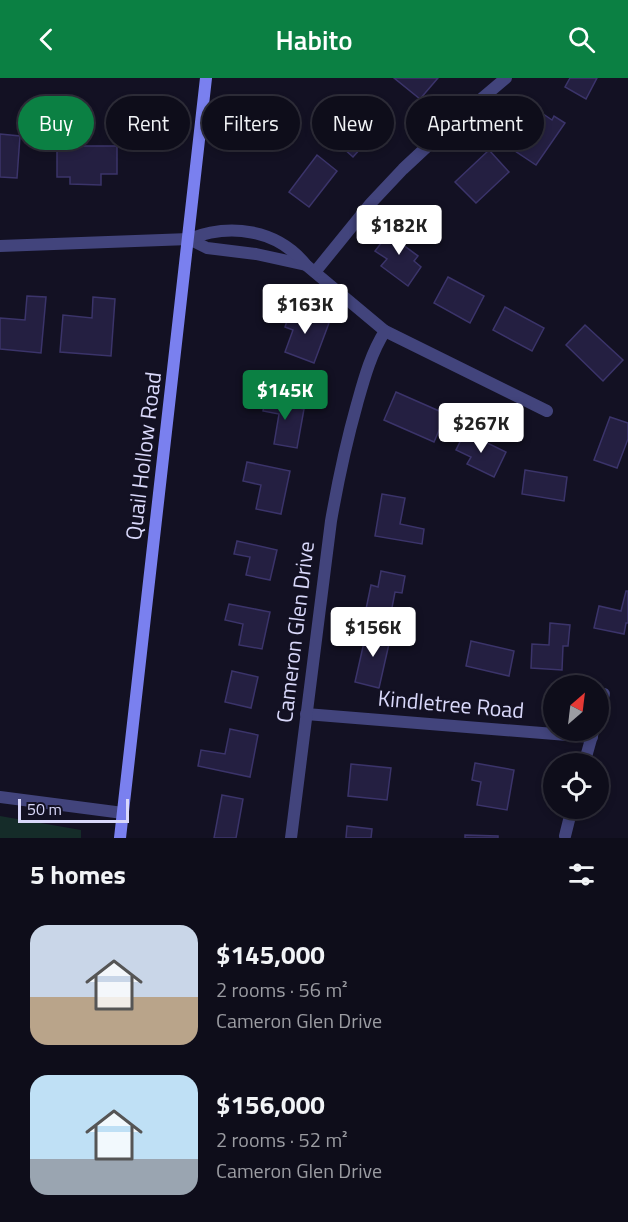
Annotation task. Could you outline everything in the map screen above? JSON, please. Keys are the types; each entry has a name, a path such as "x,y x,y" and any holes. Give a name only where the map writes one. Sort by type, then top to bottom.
{"main road":[{"name":"Quail Hollow Road","path":"120,838 206,78"}],"street":[{"path":"310,268 403,169 506,78"},
{"path":"0,246 189,238 209,231 246,230 278,240 296,252 310,268 385,331 547,411"},
{"path":"189,238 207,248 256,254 310,268"},
{"name":"Cameron Glen Drive","path":"291,838 339,471 362,387 376,345 385,331"},
{"name":"Kindletree Road","path":"306,714 543,731"},
{"path":"0,797 123,813"},
{"path":"565,836 569,819"}],"green space":[{"path":"0,816 81,830 81,838 0,838"}],"building":[{"path":"394,78 438,78 423,96 416,96"},
{"path":"570,78 597,78 586,99 565,87"},
{"path":"544,115 552,120 554,116 565,123 536,165 514,150 544,150"},
{"path":"0,134 18,136 17,178 0,177"},
{"path":"94,146 106,146 106,150 117,150 117,174 101,174 101,185 70,184 70,177 57,177 57,150 94,150"},
{"path":"345,150 359,150 353,157"},
{"path":"489,150 509,172 476,203 455,182"},
{"path":"317,155 337,171 309,207 289,192"},
{"path":"395,225 409,235 402,244 418,256 414,261 421,267 408,286 381,266 387,259 375,251"},
{"path":"448,277 484,296 470,323 434,303"},
{"path":"27,296 46,297 41,353 0,349 0,318 25,320"},
{"path":"93,297 115,299 111,356 60,352 63,315 92,318"},
{"path":"505,307 544,328 532,351 493,330"},
{"path":"291,309 329,323 314,363 285,352 293,330 285,327"},
{"path":"585,325 623,360 603,381 566,345"},
{"path":"396,392 446,414 434,442 384,420"},
{"path":"266,395 291,400 290,406 304,409 297,448 274,444 279,414 263,411"},
{"path":"610,417 628,423 628,439 617,468 594,460"},
{"path":"465,432 506,452 494,477 467,464 471,457 456,450"},
{"path":"247,462 290,471 281,514 256,509 261,485 243,481"},
{"path":"525,470 567,477 564,501 522,494"},
{"path":"382,494 405,498 400,524 424,529 422,544 375,536"},
{"path":"237,541 277,550 270,580 246,575 250,557 234,554"},
{"path":"381,571 405,576 402,593 395,592 390,618 365,614 371,585 378,587"},
{"path":"626,591 628,591 628,623 626,623 624,634 594,628 599,606 621,611"},
{"path":"229,604 270,612 262,649 239,645 243,624 225,620"},
{"path":"550,623 570,625 568,646 563,646 562,670 531,668 532,644 549,645"},
{"path":"367,629 391,635 379,688 355,682"},
{"path":"471,641 514,651 509,676 466,666"},
{"path":"232,671 258,677 251,708 225,702"},
{"path":"230,729 258,735 250,777 198,766 201,750 225,754"},
{"path":"475,763 514,770 507,810 477,805 481,782 472,780"},
{"path":"351,764 391,768 387,800 348,796"},
{"path":"222,795 243,799 236,838 214,838"},
{"path":"347,826 372,829 371,838 346,838"},
{"path":"465,835 498,836 498,838 465,838"}]}
